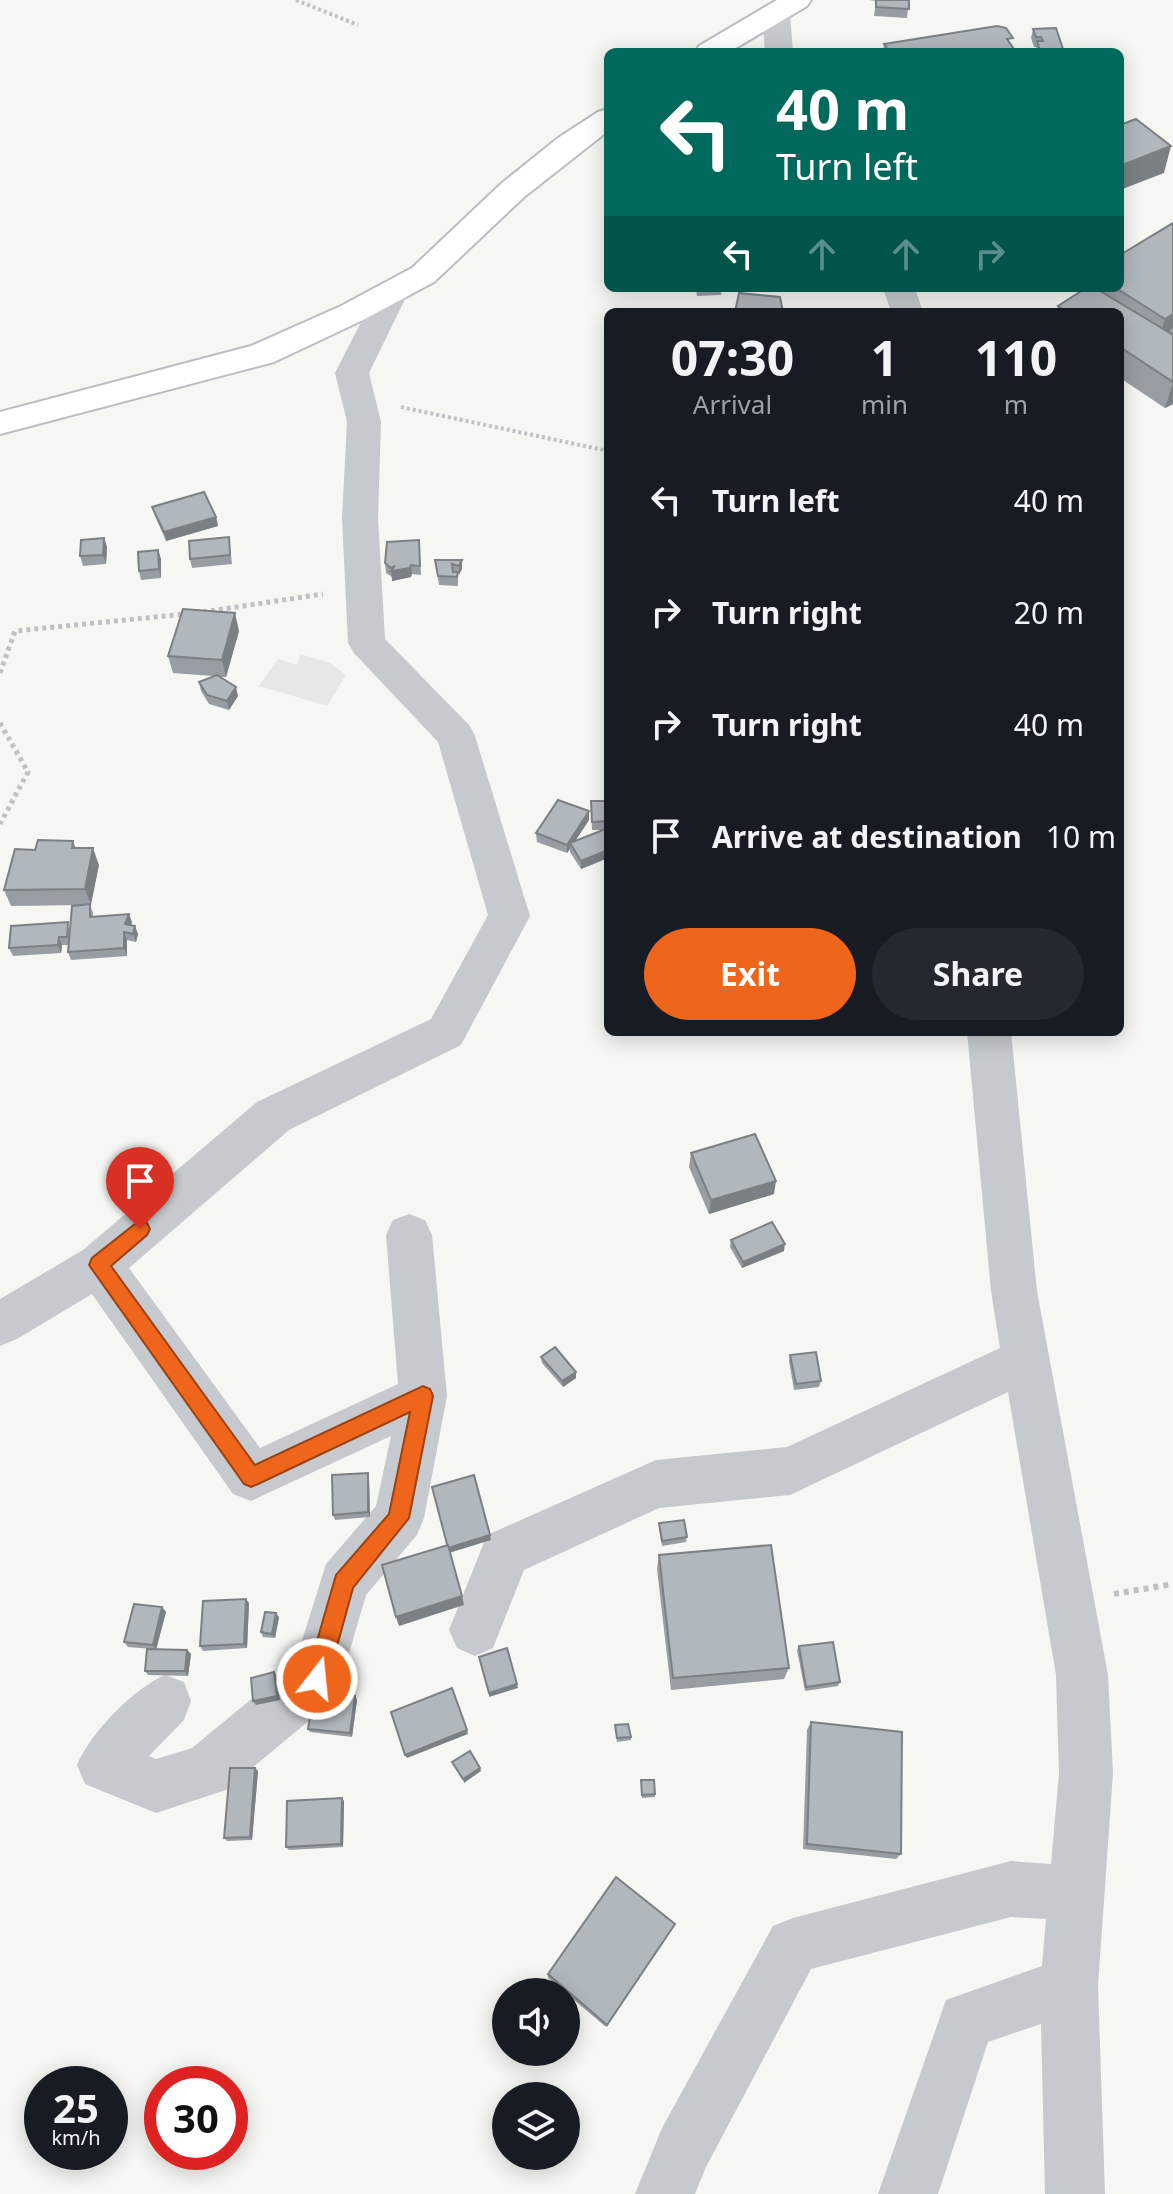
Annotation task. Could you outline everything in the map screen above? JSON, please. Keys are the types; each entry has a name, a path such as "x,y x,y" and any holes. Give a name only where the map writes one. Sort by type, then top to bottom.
{"street":[{"path":"716,48 787,7"},
{"path":"780,48 787,7"},
{"path":"0,423 262,354 392,293 423,275 513,190 569,144 604,121"},
{"path":"0,1324 99,1265 273,1116 446,1032 509,916 456,736 367,643 360,499 366,417 362,395 352,373 392,293"},
{"path":"989,1036 1014,1291 1082,1675 1086,1773 1069,1986 1075,2194"},
{"path":"165,1701 104,1765 156,1786 207,1771 317,1679 344,1582 399,1518 423,1396 409,1235"},
{"path":"99,1265 251,1477 423,1396"},
{"path":"475,1630 505,1553 656,1484 790,1471 1027,1359"},
{"path":"665,2194 683,2149 793,1946 1011,1889 1078,1894"},
{"path":"908,2194 966,2020 1069,1986"}],"path":[{"path":"296,0 358,25"},
{"path":"362,395 439,417 604,450"},
{"path":"202,612 364,587"},
{"path":"0,673 15,631 186,614"},
{"path":"0,723 28,772 0,824"},
{"path":"1069,1600 1173,1584"}],"shaded area":[{"path":"300,654 330,663 346,675 327,706 259,686 278,659 297,665"}],"building":[{"path":"876,0 909,0 909,9 876,7"},
{"path":"997,26 1006,28 1013,38 1007,39 1013,48 887,48 884,44"},
{"path":"1056,28 1063,48 1039,48 1037,41 1043,41 1041,37 1036,37 1033,29"},
{"path":"1136,119 1171,146 1124,164 1124,124"},
{"path":"1173,223 1173,314 1165,319 1122,292 1124,253"},
{"path":"1080,292 1102,292 1173,335 1173,382 1124,350 1124,308 1058,306"},
{"path":"739,293 780,297 782,308 736,308"},
{"path":"204,492 216,517 164,532 152,507"},
{"path":"229,537 230,555 190,559 189,541"},
{"path":"104,538 103,555 80,556 81,540"},
{"path":"419,540 420,566 411,565 410,568 391,571 395,566 391,568 385,563 387,542"},
{"path":"158,550 159,569 139,571 138,552"},
{"path":"435,560 462,560 459,566 452,564 453,572 458,572 457,577 438,576"},
{"path":"183,609 235,613 222,660 168,656"},
{"path":"217,675 236,687 227,701 207,695 199,682"},
{"path":"558,800 589,811 567,845 536,833"},
{"path":"591,801 604,801 604,821 592,822"},
{"path":"604,830 604,852 581,861 570,843"},
{"path":"38,840 73,841 72,848 93,848 85,889 4,890 15,849 35,850"},
{"path":"90,904 90,917 129,914 125,924 135,926 133,934 124,932 124,948 68,952 72,906"},
{"path":"68,922 67,937 59,937 58,945 9,948 11,926"},
{"path":"755,1134 776,1181 711,1200 691,1153"},
{"path":"772,1222 785,1244 743,1262 731,1240"},
{"path":"555,1347 576,1372 562,1381 541,1357"},
{"path":"816,1352 821,1381 796,1384 790,1355"},
{"path":"368,1473 368,1512 333,1515 332,1475"},
{"path":"474,1475 490,1535 448,1548 432,1487"},
{"path":"684,1520 687,1537 662,1541 659,1523"},
{"path":"448,1545 462,1596 396,1617 382,1565"},
{"path":"771,1545 789,1668 673,1678 659,1555"},
{"path":"246,1599 244,1644 200,1646 203,1601"},
{"path":"134,1604 162,1607 153,1645 124,1642"},
{"path":"265,1612 276,1613 272,1634 261,1632"},
{"path":"833,1642 840,1682 806,1687 799,1646"},
{"path":"507,1648 517,1684 489,1693 479,1657"},
{"path":"147,1649 187,1650 185,1671 145,1671"},
{"path":"274,1672 277,1696 253,1701 251,1678"},
{"path":"452,1688 467,1730 405,1755 391,1712"},
{"path":"314,1693 355,1696 350,1733 308,1729"},
{"path":"811,1722 902,1732 901,1854 807,1844"},
{"path":"628,1724 631,1737 617,1738 615,1725"},
{"path":"470,1751 480,1768 463,1779 452,1762"},
{"path":"230,1768 255,1768 250,1837 224,1838"},
{"path":"641,1780 654,1780 655,1794 642,1795"},
{"path":"342,1798 341,1844 286,1847 287,1801"},
{"path":"616,1877 675,1924 607,2025 580,2002 580,1978 553,1978 548,1974"}],"route":[{"path":"140,1229 99,1265 251,1477 423,1396 399,1518 344,1582 317,1679"}]}
